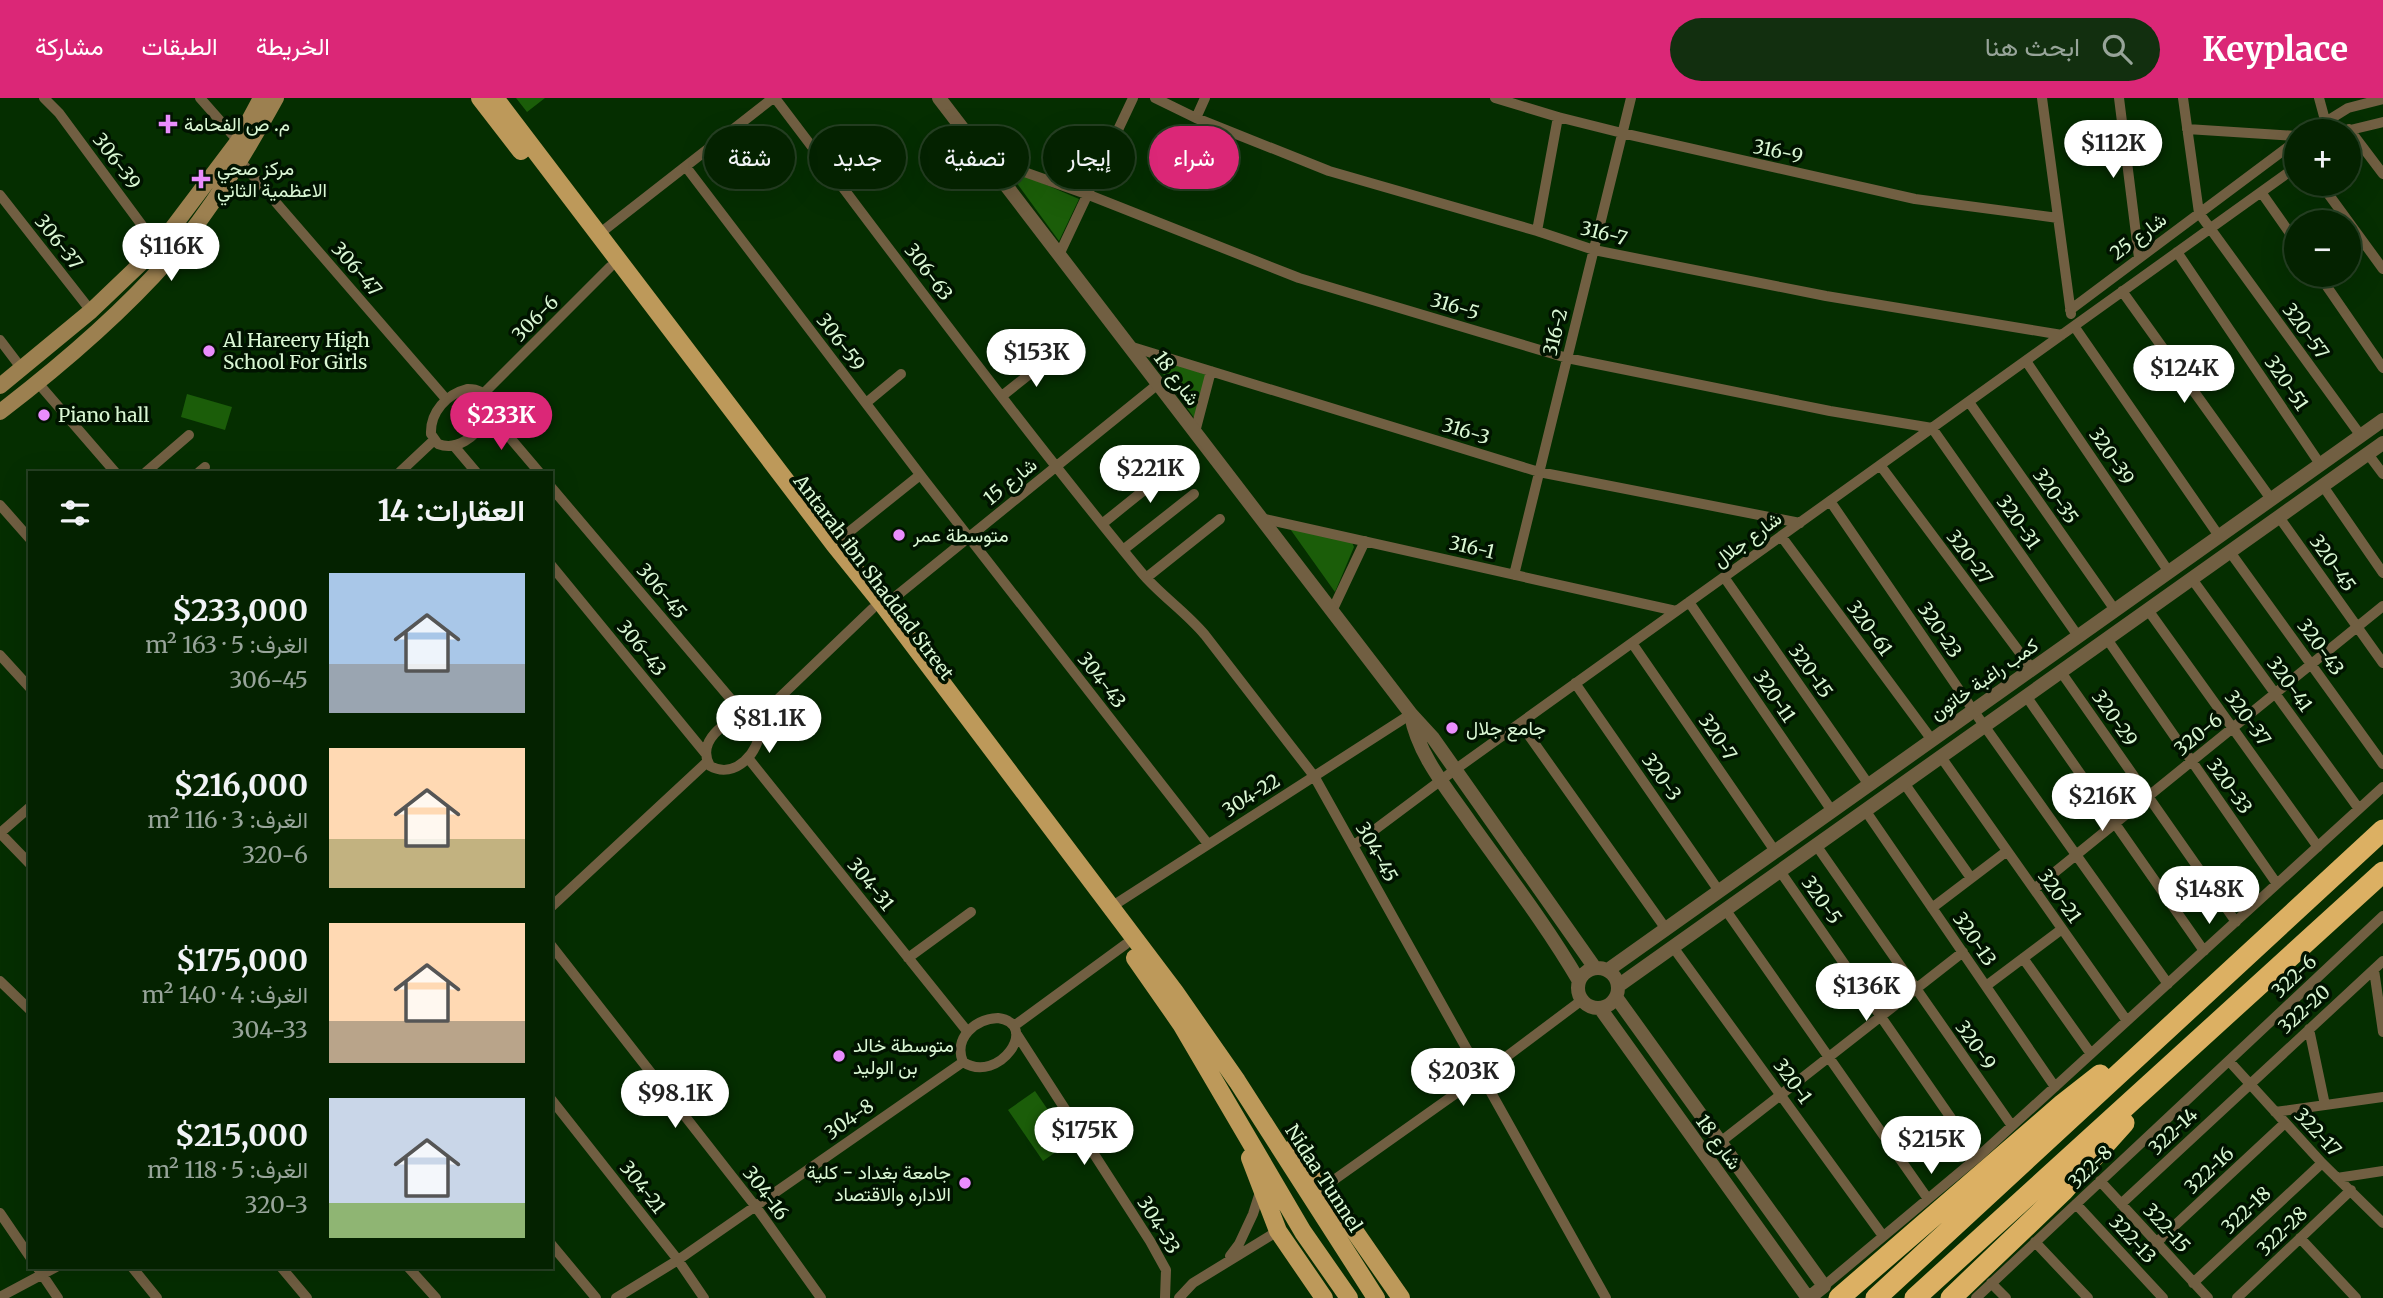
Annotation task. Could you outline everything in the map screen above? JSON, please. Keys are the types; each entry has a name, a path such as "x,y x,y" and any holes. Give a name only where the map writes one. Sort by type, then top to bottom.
{"highway":[{"path":"1876,1298 2383,830"},
{"path":"1915,1298 2383,872"},
{"path":"1831,1292 2063,1104 2197,1002"},
{"path":"1951,1298 2063,1191 2209,1032"}],"main road":[{"path":"0,386 91,311 158,247 238,141 261,98"},
{"path":"0,412 102,327 170,258 241,162 276,98"},
{"name":"Antarah ibn Shaddad Street","path":"480,98 1111,906 1175,992 1229,1086"},
{"name":"Antarah ibn Shaddad Street","path":"495,98 834,544 1126,944 1181,1024 1229,1086"},
{"path":"1229,1086 1278,1231 1324,1298"},
{"path":"1229,1086 1324,1187 1401,1298"},
{"path":"1229,1086 1303,1232 1349,1298"},
{"name":"Nidaa Tunnel","path":"1229,1086 1376,1298"}],"street":[{"name":"306-39","path":"44,98 59,113 158,247"},
{"path":"200,98 238,141"},
{"path":"599,234 774,98"},
{"name":"306-63","path":"774,98 1056,467"},
{"name":"شارع 18","path":"939,98 960,126"},
{"path":"1059,255 1133,98"},
{"name":"316-7","path":"1154,98 1196,118 1329,171 1594,250 1826,296 2062,335"},
{"path":"1196,118 1205,98"},
{"name":"316-9","path":"1495,98 1622,133 1915,199 2058,218"},
{"name":"316-2","path":"1514,575 1631,98"},
{"path":"2042,98 2073,326 2219,536"},
{"path":"2119,98 2139,258"},
{"path":"2183,98 2199,213"},
{"path":"2319,98 2324,119"},
{"path":"2333,119 2347,103 2383,99"},
{"path":"1536,231 1558,117"},
{"path":"2361,127 2383,122"},
{"path":"2187,129 2284,135"},
{"path":"2361,147 2383,174"},
{"name":"شارع 25","path":"2070,310 2284,150"},
{"name":"306-47","path":"241,162 446,399"},
{"name":"306-59","path":"686,167 969,537"},
{"name":"316-5","path":"1029,174 1299,278 1567,358 1830,411 1932,428"},
{"name":"شارع 25","path":"2073,326 2284,176"},
{"name":"شارع 18","path":"1009,189 1411,714 1433,738 1602,969"},
{"path":"2261,192 2284,225"},
{"name":"306-37","path":"0,195 91,311"},
{"path":"2330,196 2383,269"},
{"name":"320-57","path":"2199,213 2361,436"},
{"name":"320-51","path":"2177,252 2320,464"},
{"name":"306-6","path":"484,393 610,267"},
{"path":"2327,287 2383,368"},
{"path":"2122,291 2270,499"},
{"name":"شارع جلال","path":"1353,846 1575,683 2073,326"},
{"path":"0,340 22,369"},
{"name":"316-3","path":"1129,346 1539,472 1800,523"},
{"path":"1002,396 1051,357"},
{"name":"320-39","path":"2026,360 2169,572"},
{"path":"1195,432 1211,371"},
{"path":"866,403 901,374"},
{"path":"38,383 114,471"},
{"name":"شارع 15","path":"553,904 706,758 710,740 721,727 738,718 750,719 878,607 1158,384"},
{"path":"467,389 484,393 488,412 474,435 454,446 444,446 433,441 430,426 446,399 467,389"},
{"name":"320-35","path":"1969,402 2115,610"},
{"path":"488,412 538,471"},
{"name":"كمب راغبة خاتون","path":"1602,969 1666,929 2383,420"},
{"name":"320-31","path":"1932,428 2078,636"},
{"path":"147,471 188,435"},
{"path":"401,471 433,441"},
{"name":"كمب راغبة خاتون","path":"1617,991 1725,909 2383,443"},
{"path":"454,446 475,471"},
{"path":"2368,454 2383,474"},
{"path":"1102,524 1179,462"},
{"name":"320-27","path":"1880,465 2032,669"},
{"name":"304-45","path":"1056,467 1146,578 1192,620 1314,776 1606,1298"},
{"path":"834,544 920,475"},
{"path":"2323,486 2383,573"},
{"name":"306-45","path":"553,489 750,719"},
{"path":"1123,550 1194,494"},
{"name":"320-23","path":"1830,501 1984,726 2168,984"},
{"path":"0,505 28,536"},
{"name":"320-45","path":"2279,517 2383,663"},
{"name":"316-1","path":"1261,518 1676,611"},
{"path":"1146,578 1220,519"},
{"name":"320-61","path":"1781,536 1932,740"},
{"name":"304-43","path":"969,537 1208,844"},
{"path":"1332,611 1365,541"},
{"name":"320-43","path":"2231,552 2383,764"},
{"name":"306-43","path":"553,567 706,758"},
{"name":"320-15","path":"1724,577 1869,785"},
{"name":"320-41","path":"2192,579 2359,809"},
{"name":"320-11","path":"1689,602 1832,811"},
{"name":"320-6","path":"2034,889 2383,606"},
{"name":"320-37","path":"2148,610 2318,847"},
{"name":"320-33","path":"2107,639 2277,884"},
{"name":"320-7","path":"1632,643 1776,851"},
{"path":"0,655 28,686"},
{"name":"320-29","path":"2061,672 2236,922"},
{"name":"320-3","path":"1575,683 1719,891"},
{"path":"2026,696 2204,951"},
{"name":"شارع 18","path":"1411,714 1418,739 1441,780 1558,946 1579,981"},
{"name":"304-22","path":"1111,906 1411,714"},
{"path":"706,758 715,769 727,770 748,758 760,736 760,728 750,719"},
{"path":"1520,723 1666,929"},
{"name":"320-21","path":"1941,757 2127,1021"},
{"name":"304-31","path":"748,758 967,1031"},
{"path":"1904,783 1971,878"},
{"path":"1808,1298 1831,1292 1883,1236 1978,1157 2383,787"},
{"path":"28,809 0,833 28,862"},
{"name":"320-13","path":"1865,810 2055,1087"},
{"name":"320-9","path":"1816,845 2012,1126"},
{"path":"1932,908 2007,851"},
{"name":"320-5","path":"1780,871 1978,1157"},
{"path":"1725,909 1928,1199"},
{"path":"908,958 971,912"},
{"name":"322-6","path":"2229,1061 2383,916"},
{"path":"1986,986 2062,929"},
{"path":"1015,1030 1003,1019 991,1018 980,1022 967,1031 960,1048 963,1062 978,1067 999,1062 1009,1053 1015,1030 1126,944"},
{"name":"320-1","path":"1673,947 1883,1236"},
{"name":"304-16","path":"553,949 756,1207 821,1298"},
{"path":"1705,1154 1963,952"},
{"path":"2023,958 2091,1054"},
{"name":"322-20","path":"2249,1083 2383,961"},
{"path":"1602,969 1615,976 1617,991 1609,1004 1590,1006 1582,1000 1578,991 1579,981 1585,972 1602,969"},
{"path":"2374,970 2383,1032"},
{"path":"0,981 28,1008"},
{"name":"شارع 18","path":"1617,991 1720,1142 1831,1292"},
{"path":"1324,1187 1582,1000"},
{"name":"شارع 18","path":"1600,1007 1808,1298"},
{"path":"2309,1029 2325,1105"},
{"name":"304-33","path":"1015,1030 1150,1241 1166,1270 1165,1298"},
{"name":"322-17","path":"2229,1061 2322,1163 2383,1223"},
{"name":"322-8","path":"1976,1298 2229,1061"},
{"name":"304-8","path":"616,1298 756,1207 963,1062"},
{"name":"322-14","path":"2122,1203 2249,1083"},
{"path":"2276,1112 2383,1097"},
{"name":"304-21","path":"553,1103 678,1260 704,1298"},
{"name":"322-16","path":"2156,1242 2285,1123"},
{"name":"322-18","path":"2193,1283 2322,1163"},
{"path":"2337,1178 2383,1171"},
{"name":"322-15","path":"2100,1181 2208,1298"},
{"path":"1226,1261 1239,1244 1262,1187"},
{"name":"322-28","path":"2237,1298 2351,1189"},
{"name":"322-13","path":"2076,1204 2163,1298"},
{"path":"0,1213 28,1253"},
{"path":"1179,1298 1193,1283 1278,1231"},
{"path":"2300,1238 2353,1297"},
{"path":"2035,1242 2088,1298"},
{"path":"553,1246 596,1298"},
{"path":"134,1269 158,1298"},
{"path":"283,1269 307,1298"},
{"path":"410,1269 436,1298"},
{"path":"0,1297 40,1271 58,1298"},
{"path":"1991,1283 2006,1298"}],"green space":[{"path":"516,98 545,98 527,112"},
{"path":"1029,177 1043,183 1043,189 1056,189 1079,199 1059,241 1021,189 1029,189"},
{"path":"1148,353 1206,375 1195,419"},
{"path":"187,394 232,407 225,430 181,417"},
{"path":"1288,526 1351,540 1354,547 1335,592"},
{"path":"1035,1091 1070,1142 1043,1161 1008,1110"}],"place":[{"name":"م. ص الفحامة","path":"168,124"},
{"name":"مركز صحي الاعظمية الثاني","path":"201,179"},
{"name":"Al Hareery High School For Girls","path":"209,351"},
{"name":"Piano hall","path":"44,415"},
{"name":"متوسطة عمر","path":"899,535"},
{"name":"جامع جلال","path":"1452,728"},
{"name":"متوسطة خالد بن الوليد","path":"839,1056"},
{"name":"جامعة بغداد - كلية الاداره والاقتصاد","path":"965,1183"}]}
